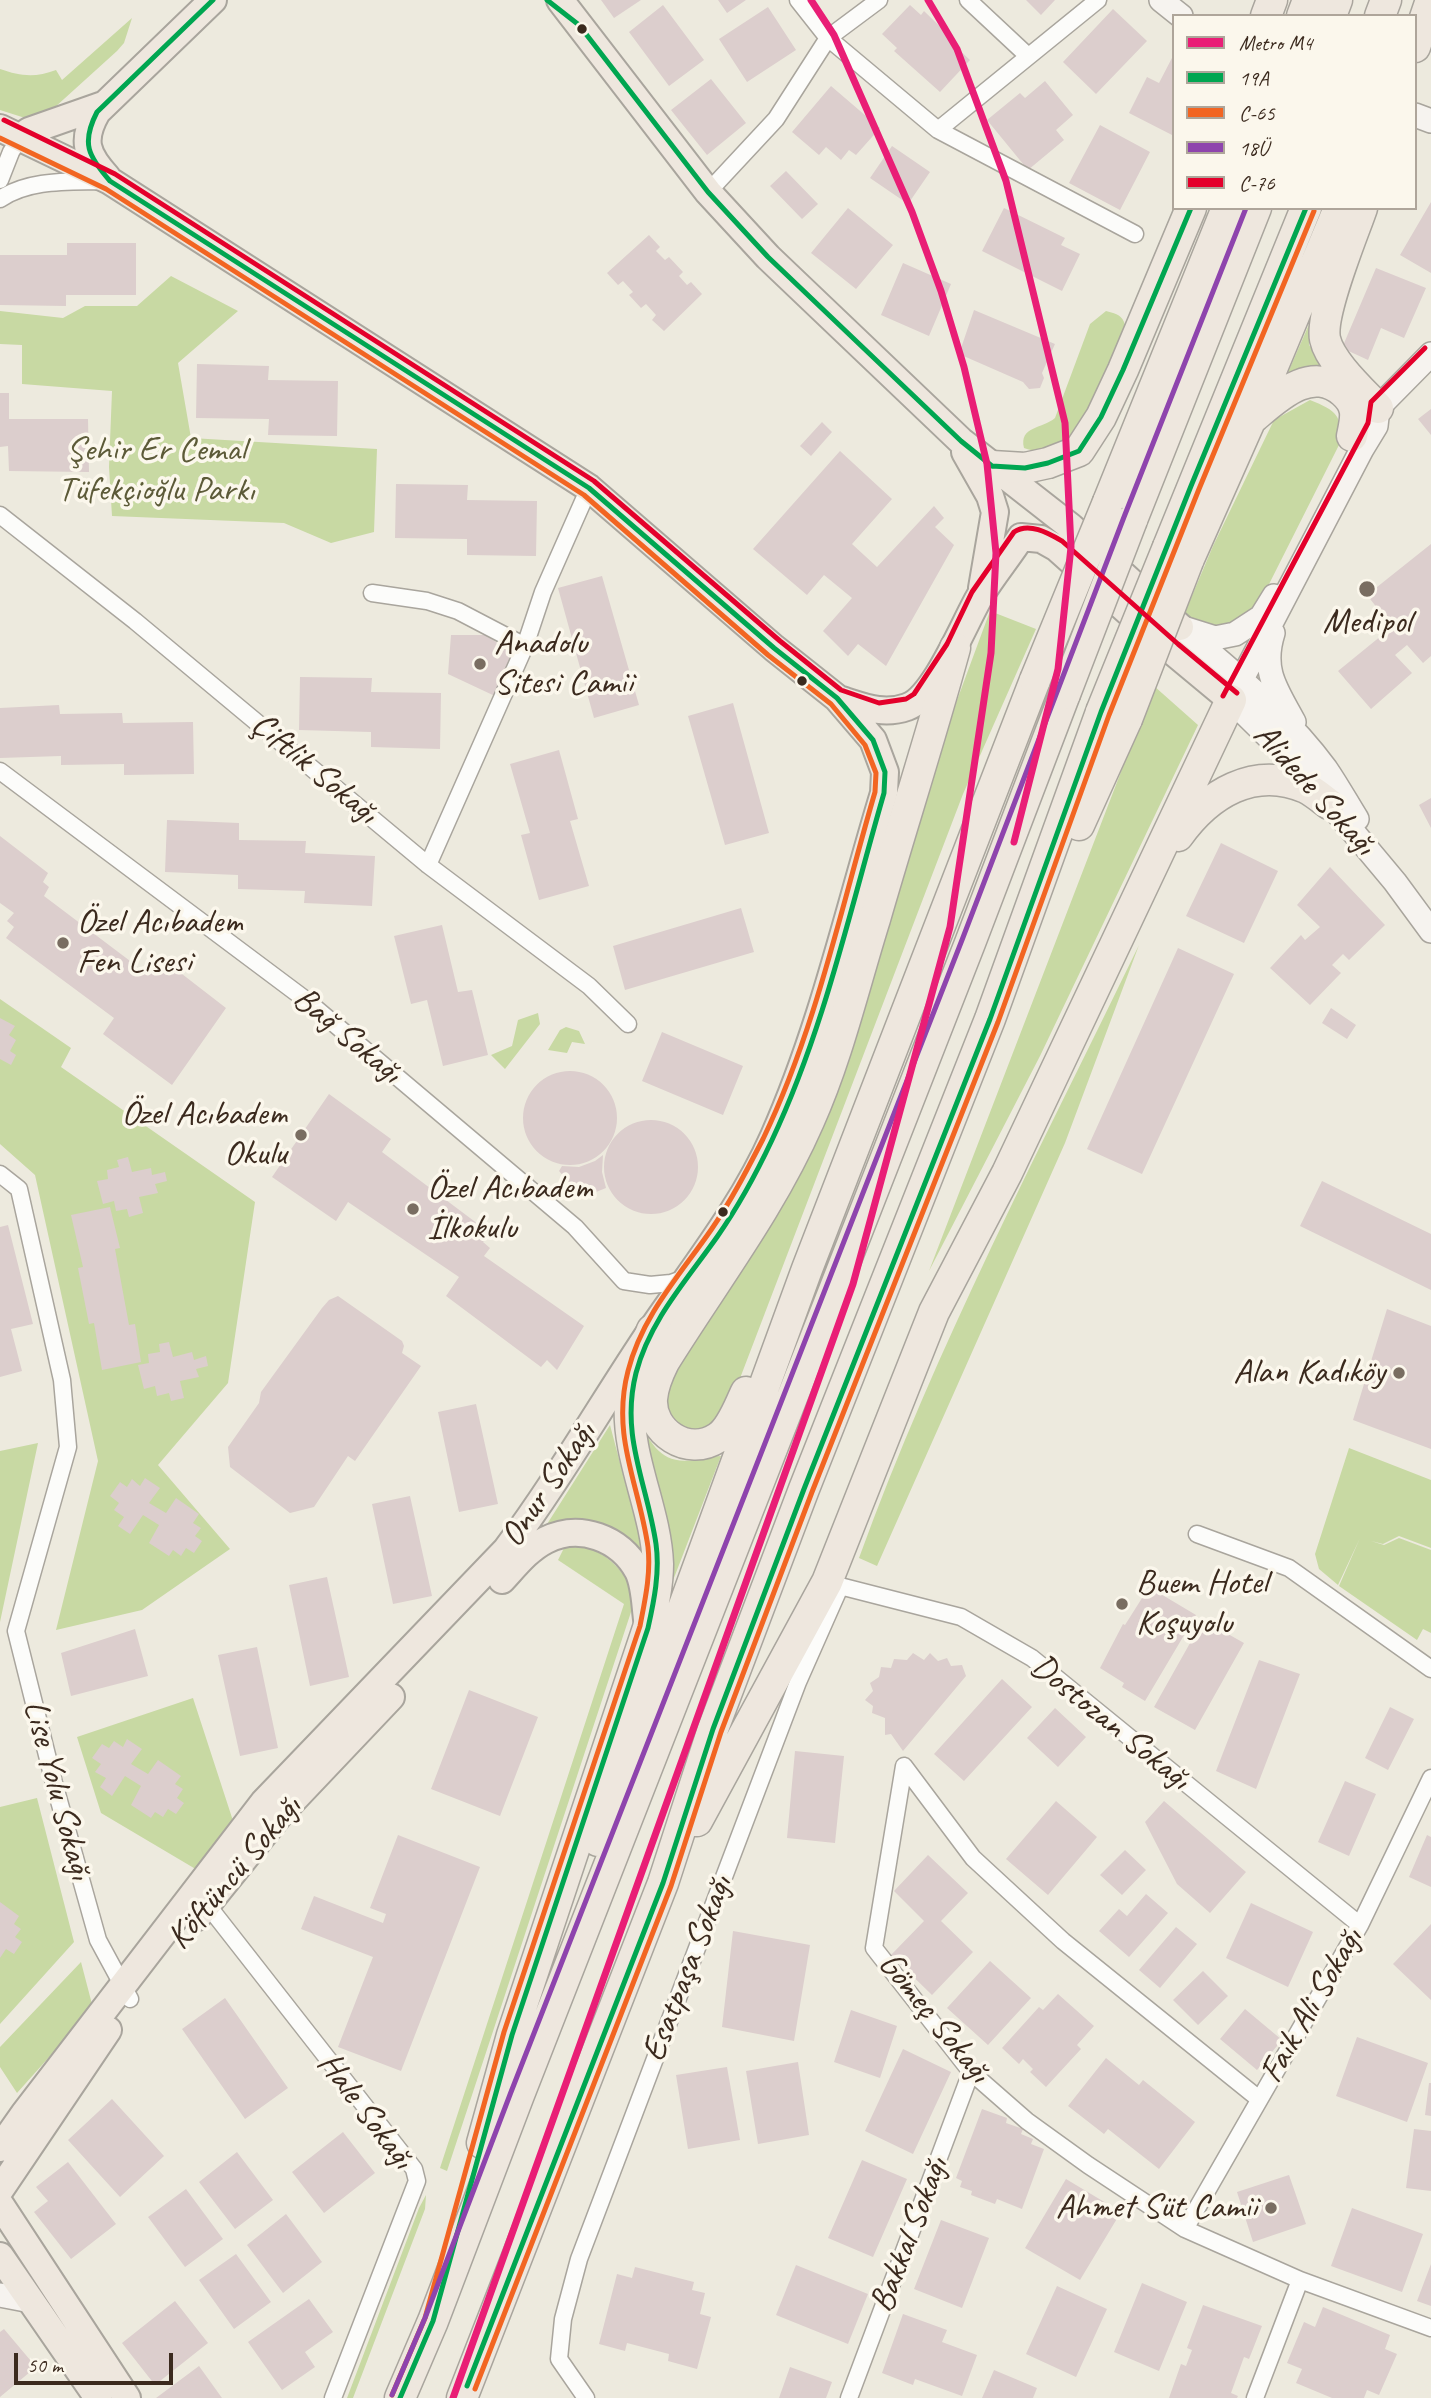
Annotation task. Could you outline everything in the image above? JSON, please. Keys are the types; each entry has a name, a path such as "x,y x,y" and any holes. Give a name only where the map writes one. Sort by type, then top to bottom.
{"highway":[{"path":"1417,22 1429,0"},
{"path":"1417,40 1429,0"},
{"path":"992,466 1025,468 1048,463 1079,451 1101,417 1124,370 1190,210"},
{"path":"519,2095 599,1838 807,1269 1035,680 1226,210"},
{"path":"400,2398 433,2320 970,943 1132,520 1255,210"},
{"path":"463,2398 663,1883 713,1728 804,1489 1178,554 1305,210"},
{"path":"1178,554 1251,419 1338,210"},
{"path":"1361,210 1325,318 1325,340 1335,360 1378,408"},
{"path":"1251,419 1294,386 1315,381 1335,385 1351,399 1357,413 1352,436"},
{"path":"807,1269 730,1422 717,1438 691,1446 676,1442 661,1427 654,1414 651,1400 655,1380 670,1352 727,1268 781,1177 809,1122 831,1063 955,649"},
{"path":"663,1883 834,1584 934,1312 1007,1173 1236,690"},
{"path":"1100,977 1178,836 1203,805 1225,791 1264,780 1287,782 1308,789 1329,803"},
{"path":"433,2320 512,2035 648,1628 658,1566 649,1509 637,1466 630,1400 652,1330"}],"main road":[{"path":"110,181 93,160 87,145 93,120 103,105 213,0"},
{"path":"547,0 579,25"},
{"path":"560,0 708,192 768,257 961,441 1071,527 1180,627 1215,638 1235,634 1261,617 1277,590 1352,436 1431,354"},
{"path":"1161,0 1178,14"},
{"path":"10,132 29,131 103,105"},
{"path":"10,132 110,181 589,488 836,698 878,712 909,707 920,700 955,649 980,596 1021,537 1041,539 1057,548 1172,651 1236,690 1362,449 1377,426 1378,408"},
{"path":"961,441 968,459 990,496 995,512 980,596"},
{"path":"1287,595 1267,658 1273,683 1305,743"},
{"name":"Alidede Sokağı","path":"1180,627 1236,690 1395,882 1431,930"},
{"name":"Alidede Sokağı","path":"1236,690 1305,743 1327,770 1395,882"},
{"name":"Onur Sokağı","path":"496,1575 652,1330 737,1206 773,1138 807,1056 884,793 885,772 873,740 836,698"},
{"path":"496,1575 545,1541 566,1534 588,1533 605,1539 624,1552 639,1573 648,1628"},
{"name":"Köftüncü Sokağı","path":"0,2190 34,2119 126,1992 201,1898 496,1575"},
{"path":"16,2231 11,2207 13,2183 34,2119"},
{"name":"Köftüncü Sokağı","path":"0,2130 34,2119"},
{"name":"Köftüncü Sokağı","path":"0,2148 34,2119"},
{"path":"0,2204 127,2398"},
{"path":"0,2256 98,2398"},
{"path":"0,2295 31,2301"}],"street":[{"path":"798,0 828,38 938,130 1135,234"},
{"path":"708,192 776,119 828,38 879,0"},
{"path":"968,0 1028,56"},
{"path":"938,130 1098,0"},
{"path":"0,180 11,152 10,132"},
{"path":"0,199 13,190 43,183 110,181"},
{"path":"428,865 525,646 543,592 589,488"},
{"name":"Çiftlik Sokağı","path":"0,515 135,621 428,865 589,986 628,1024"},
{"path":"373,593 427,601 458,611 525,646"},
{"name":"Bağ Sokağı","path":"0,771 306,1000 575,1227 624,1281 650,1285 671,1283 689,1277"},
{"path":"0,1174 19,1189"},
{"path":"0,1193 19,1189"},
{"name":"Lise Yolu Sokağı","path":"19,1189 62,1380 68,1447 16,1632 81,1884 99,1940 126,1992"},
{"path":"1197,1534 1289,1568 1431,1669"},
{"name":"Dostozan Sokağı","path":"834,1584 961,1617 1032,1658 1360,1925"},
{"name":"Esatpaşa Sokağı","path":"586,2398 559,2358 563,2319 579,2259 834,1584"},
{"name":"Gömeç Sokağı","path":"1259,2099 1063,1941 973,1858 904,1766 874,1948 971,2073 1027,2121 1185,2229 1300,2280 1431,2328"},
{"name":"Faik Ali Sokağı","path":"1185,2229 1360,1925 1431,1778"},
{"name":"Hale Sokağı","path":"201,1898 414,2169 417,2181 333,2398"},
{"name":"Bakkal Sokağı","path":"849,2398 971,2073"},
{"path":"1255,2398 1300,2280"}],"green space":[{"path":"132,18 124,43 117,51 43,118 22,117 0,110 0,69 28,75 56,70 62,80"},
{"name":"Şehir Er Cemal Tüfekçioğlu Parkı","path":"171,276 238,311 178,363 191,438 377,449 374,532 331,543 284,523 112,516 109,467 112,391 22,384 22,345 0,344 0,311 63,318 85,306 137,306"},
{"path":"1106,311 1121,317 1125,333 1103,387 1080,424 1061,445 1043,451 1024,448 1023,441 1028,432 1055,418 1090,324"},
{"path":"1310,322 1309,345 1329,371 1286,377"},
{"path":"1310,400 1336,415 1340,427 1339,445 1258,606 1238,619 1222,625 1215,626 1183,617 1213,546 1274,420"},
{"path":"990,611 1036,629 963,794 726,1415 699,1430 685,1428 663,1408 663,1389 874,970 956,703"},
{"path":"1154,686 1198,725 1040,1056 929,1271"},
{"path":"1139,945 1065,1143 877,1566 859,1558 921,1401 991,1248"},
{"path":"0,999 71,1048 61,1067 255,1202 228,1383 158,1465 230,1549 142,1610 56,1630 98,1461 35,1175 0,1144"},
{"path":"538,1013 540,1024 505,1069 491,1055 512,1046 518,1020"},
{"path":"566,1027 579,1031 585,1044 572,1042 567,1053 548,1050 560,1030"},
{"path":"637,1417 658,1450 673,1459 682,1461 721,1456 667,1596"},
{"path":"610,1425 646,1561 542,1532"},
{"path":"38,1443 0,1622 0,1451"},
{"path":"1349,1448 1431,1480 1431,1548 1399,1536 1383,1544 1371,1541 1384,1545 1399,1538 1431,1550 1431,1633 1423,1629 1417,1640 1339,1586 1360,1538 1338,1585 1319,1569 1315,1554"},
{"path":"565,1546 595,1551 622,1573 633,1595 631,1612 447,2171 440,2168 624,1604 558,1560"},
{"path":"193,1698 236,1830 204,1874 101,1813 77,1737"},
{"path":"37,1798 74,1942 0,2024 0,1807"},
{"path":"81,1962 93,2008 17,2093 0,2067 0,2047"},
{"path":"426,2195 425,2209 353,2398 347,2398 419,2208"}],"building":[{"path":"601,0 641,0 614,18"},
{"path":"718,0 746,0 727,13"},
{"path":"1026,0 1055,0 1041,15"},
{"path":"663,5 704,60 669,86 629,32"},
{"path":"910,5 921,15 924,11 958,44 955,46 970,60 940,92 894,51 897,48 882,34"},
{"path":"768,7 796,50 747,82 719,39"},
{"path":"1113,9 1147,41 1096,94 1063,62"},
{"path":"1172,58 1172,135 1129,113 1147,77 1159,83"},
{"path":"711,79 746,123 707,155 671,110"},
{"path":"1045,81 1073,115 1056,130 1064,140 1028,170 987,120 1020,93 1025,98"},
{"path":"831,86 880,128 856,155 849,150 841,160 826,147 819,155 792,132"},
{"path":"1100,125 1150,152 1120,210 1069,183"},
{"path":"892,146 930,172 908,204 870,178"},
{"path":"786,171 818,204 802,219 770,186"},
{"path":"1431,202 1431,273 1400,255"},
{"path":"848,208 893,245 856,289 811,253"},
{"path":"1004,208 1065,238 1061,245 1080,254 1062,291 982,251"},
{"path":"649,235 660,247 656,251 665,260 669,257 683,272 679,276 687,285 691,282 702,294 664,331 652,320 656,315 646,304 641,308 629,295 633,292 623,281 618,285 607,273"},
{"path":"67,243 136,243 136,295 66,295 66,306 0,305 0,255 67,255"},
{"path":"903,263 951,284 929,336 881,315"},
{"path":"1376,268 1426,288 1404,338 1381,328 1368,360 1342,348"},
{"path":"974,310 1055,344 1042,373 1044,378 1040,388 1029,389 1023,382 959,354"},
{"path":"197,364 269,366 268,380 338,381 337,436 268,435 269,419 196,418"},
{"path":"0,393 9,393 9,419 88,419 89,472 9,471 8,446 0,447"},
{"path":"1431,409 1431,435 1418,419"},
{"path":"822,422 832,432 811,456 800,446"},
{"path":"840,451 892,499 852,544 877,567 934,506 944,518 935,527 954,545 886,666 858,644 848,656 823,631 852,598 824,575 807,595 753,549"},
{"path":"396,484 468,485 467,500 537,501 536,556 467,555 467,539 395,538"},
{"path":"1431,544 1431,656 1423,663 1407,645 1395,655 1412,673 1371,709 1338,671 1392,627 1367,595"},
{"path":"602,576 639,705 594,718 558,588"},
{"name":"Anadolu Sitesi Camii","path":"451,635 485,635 515,654 497,697 448,674"},
{"path":"300,677 372,678 371,692 441,693 440,749 371,747 371,732 299,730"},
{"path":"733,703 769,833 725,845 688,716"},
{"path":"59,705 60,714 122,713 123,723 193,722 194,774 124,775 124,764 61,765 61,756 0,758 0,708"},
{"path":"559,750 578,819 570,821 589,886 539,900 521,835 530,833 510,764"},
{"path":"1431,798 1431,828 1419,805"},
{"path":"167,820 239,823 239,840 306,841 305,853 375,856 372,906 304,903 305,891 238,889 238,875 165,872"},
{"path":"0,836 48,873 43,882 49,887 44,896 146,973 160,957 226,1008 172,1085 103,1034 114,1018 6,938 14,927 7,921 14,913 0,903"},
{"path":"1221,843 1278,871 1244,943 1186,916"},
{"path":"1330,867 1385,925 1349,960 1343,954 1332,965 1341,973 1310,1005 1270,968 1301,935 1305,940 1320,927 1297,905"},
{"path":"741,908 754,952 625,990 613,946"},
{"path":"442,925 458,992 472,990 488,1055 443,1066 427,1000 411,1004 394,936"},
{"path":"1178,948 1234,974 1142,1174 1087,1149"},
{"path":"1331,1008 1356,1025 1347,1039 1322,1023"},
{"path":"0,1018 15,1026 9,1035 16,1040 10,1051 16,1055 11,1065 0,1059"},
{"path":"662,1032 743,1066 723,1115 642,1081"},
{"path":"570,1071 588,1075 603,1085 613,1100 617,1118 613,1136 603,1151 588,1161 570,1165 552,1161 537,1151 527,1136 523,1118 527,1100 537,1085 552,1075"},
{"path":"329,1094 391,1139 382,1152 490,1233 483,1242 490,1248 484,1256 584,1326 557,1370 547,1360 541,1367 446,1296 459,1277 348,1202 336,1221 272,1177"},
{"path":"651,1120 669,1124 684,1134 694,1149 698,1167 694,1185 684,1200 669,1210 651,1214 633,1210 618,1200 608,1185 604,1167 608,1149 618,1134 633,1124"},
{"path":"603,1155 602,1172 606,1188 596,1192 586,1194 576,1190 559,1171 562,1166 579,1167"},
{"path":"128,1157 132,1172 151,1168 152,1175 165,1172 167,1181 155,1184 158,1193 139,1197 143,1213 129,1217 127,1209 116,1211 114,1201 103,1204 97,1181 108,1179 107,1170 119,1167 117,1160"},
{"path":"1322,1181 1431,1234 1431,1290 1300,1226"},
{"path":"110,1207 120,1248 115,1249 129,1325 135,1324 141,1362 102,1370 94,1323 89,1324 78,1268 83,1267 71,1215"},
{"path":"8,1225 33,1324 11,1329 22,1371 0,1377 0,1227"},
{"path":"338,1296 402,1341 402,1353 421,1366 355,1461 348,1456 314,1507 290,1513 230,1467 228,1447 259,1403 261,1392 322,1308 329,1300"},
{"name":"Alan Kadıköy","path":"1387,1309 1431,1326 1431,1449 1353,1420"},
{"path":"169,1342 173,1357 192,1352 194,1360 206,1356 208,1366 196,1369 199,1377 180,1381 184,1398 171,1401 169,1393 157,1396 155,1386 144,1389 138,1365 149,1363 148,1354 160,1352 159,1344"},
{"path":"476,1404 498,1504 459,1512 438,1412"},
{"path":"145,1478 160,1488 149,1503 166,1513 176,1498 199,1514 193,1523 201,1528 195,1536 202,1541 194,1553 186,1548 181,1556 173,1550 169,1556 149,1543 159,1525 143,1515 130,1534 118,1526 124,1517 114,1510 119,1503 110,1496 120,1482 127,1487 132,1479 140,1486"},
{"path":"410,1496 432,1596 393,1604 372,1504"},
{"path":"327,1577 349,1677 310,1686 289,1585"},
{"path":"1149,1587 1196,1615 1145,1701 1122,1687 1124,1683 1100,1668 1123,1624 1125,1625"},
{"path":"1203,1620 1244,1643 1195,1730 1154,1707"},
{"path":"135,1629 148,1676 71,1696 61,1653"},
{"path":"257,1647 278,1748 240,1756 218,1655"},
{"path":"913,1653 924,1660 930,1653 938,1661 947,1658 951,1666 962,1665 966,1676 903,1751 891,1734 885,1735 885,1718 872,1713 873,1706 865,1700 873,1691 870,1683 879,1677 881,1667 891,1668 894,1659 907,1660"},
{"path":"1259,1660 1300,1674 1256,1789 1216,1771"},
{"path":"1002,1679 1032,1707 964,1781 934,1754"},
{"path":"469,1690 538,1717 500,1816 431,1789"},
{"path":"1390,1707 1414,1719 1388,1770 1365,1758"},
{"path":"1055,1708 1086,1737 1058,1767 1027,1738"},
{"path":"127,1739 142,1749 131,1764 148,1774 158,1760 181,1776 175,1784 183,1789 177,1798 184,1803 176,1814 168,1809 163,1817 155,1812 151,1818 131,1805 141,1786 125,1776 112,1796 100,1787 106,1778 95,1772 101,1764 92,1758 102,1744 109,1748 114,1741 123,1747"},
{"path":"795,1751 844,1756 835,1843 787,1838"},
{"path":"1345,1781 1376,1794 1349,1856 1318,1842"},
{"path":"1056,1801 1097,1837 1048,1895 1006,1859"},
{"path":"1164,1801 1246,1872 1210,1913 1177,1884 1145,1822"},
{"path":"398,1835 480,1867 401,2071 338,2047 373,1957 301,1929 314,1896 383,1923 386,1914 370,1908"},
{"path":"1427,1835 1431,1837 1431,1887 1409,1877"},
{"path":"1125,1850 1146,1870 1122,1895 1100,1875"},
{"path":"928,1855 968,1893 941,1921 973,1952 932,1995 891,1955 924,1921 894,1891"},
{"path":"1146,1894 1168,1913 1129,1957 1099,1931 1119,1909 1127,1916"},
{"path":"0,1902 19,1916 14,1924 21,1929 15,1937 22,1942 14,1954 6,1949 0,1958"},
{"path":"1251,1903 1313,1932 1288,1987 1226,1958"},
{"path":"1431,1924 1431,2000 1393,1964"},
{"path":"1176,1927 1197,1944 1160,1988 1139,1970"},
{"path":"733,1931 810,1945 794,2041 722,2027"},
{"path":"990,1961 1031,1998 988,2045 947,2008"},
{"path":"1203,1971 1228,1996 1198,2025 1173,2000"},
{"path":"1058,1994 1094,2026 1077,2045 1081,2049 1046,2087 1030,2072 1033,2069 1023,2059 1019,2064 1002,2048 1039,2007 1043,2010"},
{"path":"225,1998 288,2088 245,2119 182,2029"},
{"path":"1245,2009 1282,2040 1257,2070 1220,2039"},
{"path":"851,2010 897,2026 880,2078 834,2062"},
{"path":"1357,2037 1428,2063 1407,2122 1336,2096"},
{"path":"903,2049 951,2072 913,2154 865,2131"},
{"path":"1106,2058 1139,2085 1143,2080 1195,2122 1159,2169 1108,2129 1104,2134 1068,2106"},
{"path":"798,2062 809,2135 758,2144 746,2071"},
{"path":"727,2067 740,2140 688,2149 676,2075"},
{"path":"1431,2083 1431,2116 1425,2115"},
{"path":"112,2099 164,2156 120,2197 68,2140"},
{"path":"982,2109 1007,2118 1006,2123 1023,2129 1021,2134 1033,2139 1031,2144 1044,2149 1022,2209 997,2199 995,2204 971,2195 972,2191 960,2187 962,2181 956,2178"},
{"path":"1414,2129 1431,2131 1431,2191 1406,2188"},
{"path":"343,2132 375,2173 324,2213 292,2172"},
{"path":"237,2152 273,2200 235,2229 199,2182"},
{"path":"862,2160 907,2179 873,2257 828,2238"},
{"path":"68,2162 116,2224 71,2259 34,2212 48,2201 36,2187"},
{"name":"Ahmet Süt Camii","path":"1289,2175 1306,2224 1253,2242 1237,2192"},
{"path":"1066,2179 1121,2212 1080,2280 1025,2248"},
{"path":"186,2189 223,2239 185,2267 148,2217"},
{"path":"1352,2208 1423,2234 1402,2292 1331,2266"},
{"path":"286,2214 322,2262 283,2293 247,2245"},
{"path":"941,2220 989,2238 962,2308 914,2289"},
{"path":"236,2254 271,2302 234,2329 199,2280"},
{"path":"1431,2264 1431,2306 1417,2301"},
{"path":"796,2265 868,2294 848,2344 776,2315"},
{"path":"635,2267 694,2282 692,2290 705,2293 700,2314 711,2317 697,2369 668,2361 669,2354 627,2343 625,2351 599,2344 617,2274 632,2278"},
{"path":"1142,2283 1187,2302 1159,2371 1114,2352"},
{"path":"1057,2286 1107,2309 1076,2377 1026,2354"},
{"path":"309,2299 333,2332 305,2352 315,2367 282,2390 248,2342"},
{"path":"175,2301 208,2343 155,2385 122,2343"},
{"path":"1203,2305 1262,2326 1249,2359 1244,2357 1231,2393 1238,2396 1169,2398 1181,2364 1186,2366 1192,2350 1187,2348"},
{"path":"1323,2307 1390,2335 1385,2349 1397,2354 1379,2395 1367,2390 1364,2398 1332,2398 1296,2383 1302,2369 1287,2363 1304,2322 1315,2327"},
{"path":"903,2314 947,2330 942,2342 977,2355 962,2396 915,2379 913,2385 882,2373"},
{"path":"4,2329 36,2367 0,2397 0,2332"},
{"path":"199,2366 222,2398 156,2398"},
{"path":"790,2367 832,2382 826,2398 779,2398"},
{"path":"994,2370 1037,2388 1033,2398 982,2398"}],"metro line":[{"name":"M4","path":"453,2398 853,1284 950,927 991,653 996,553 987,464 964,367 941,291 912,212 834,35 811,0"},
{"name":"M4","path":"928,0 957,49 1006,181 1065,423 1071,547 1058,669 1014,842"}],"transit line":[{"name":"19A","path":"213,0 97,112 89,132 89,149 96,164 110,181 589,488 774,648 837,698 873,740 885,772 884,793 835,969 807,1056 790,1098 746,1190 725,1226 660,1318 636,1373 632,1396 633,1439 657,1555 656,1586 648,1628 512,2035 433,2321 400,2398"},
{"name":"19A","path":"547,0 579,25 708,192 768,257 961,441 992,466"},
{"name":"C-76","path":"4,120 115,174 594,481 841,690 879,703 906,699 914,694 947,644 972,592 1014,532 1032,528 1062,541 1237,693"},
{"name":"C-65","path":"0,138 106,189 584,495 768,655 831,704 865,745 876,773 875,792 826,968 782,1097 763,1139 725,1208 652,1314 642,1332 628,1371 624,1395 624,1439 649,1557 640,1626 504,2032 425,2318 392,2395"},
{"name":"19A","path":"992,466 1025,468 1048,463 1079,451 1101,417 1123,370 1190,210"},
{"name":"18Ü","path":"392,2395 425,2318 1245,210"},
{"name":"19A","path":"467,2386 663,1883 713,1729 804,1489 990,1019 1101,712 1305,210"},
{"name":"C-65","path":"475,2389 671,1886 721,1732 812,1492 998,1022 1109,715 1314,211"},
{"name":"C-76","path":"1223,696 1368,423 1371,402 1425,348"}],"place":[{"name":"Medipol","path":"1367,589"},
{"name":"Anadolu Sitesi Camii","path":"480,664"},
{"name":"Özel Acıbadem Fen Lisesi","path":"63,943"},
{"name":"Özel Acıbadem Okulu","path":"301,1135"},
{"name":"Özel Acıbadem İlkokulu","path":"413,1209"},
{"name":"Alan Kadıköy","path":"1399,1373"},
{"name":"Buem Hotel Koşuyolu","path":"1122,1604"},
{"name":"Ahmet Süt Camii","path":"1271,2208"}]}
